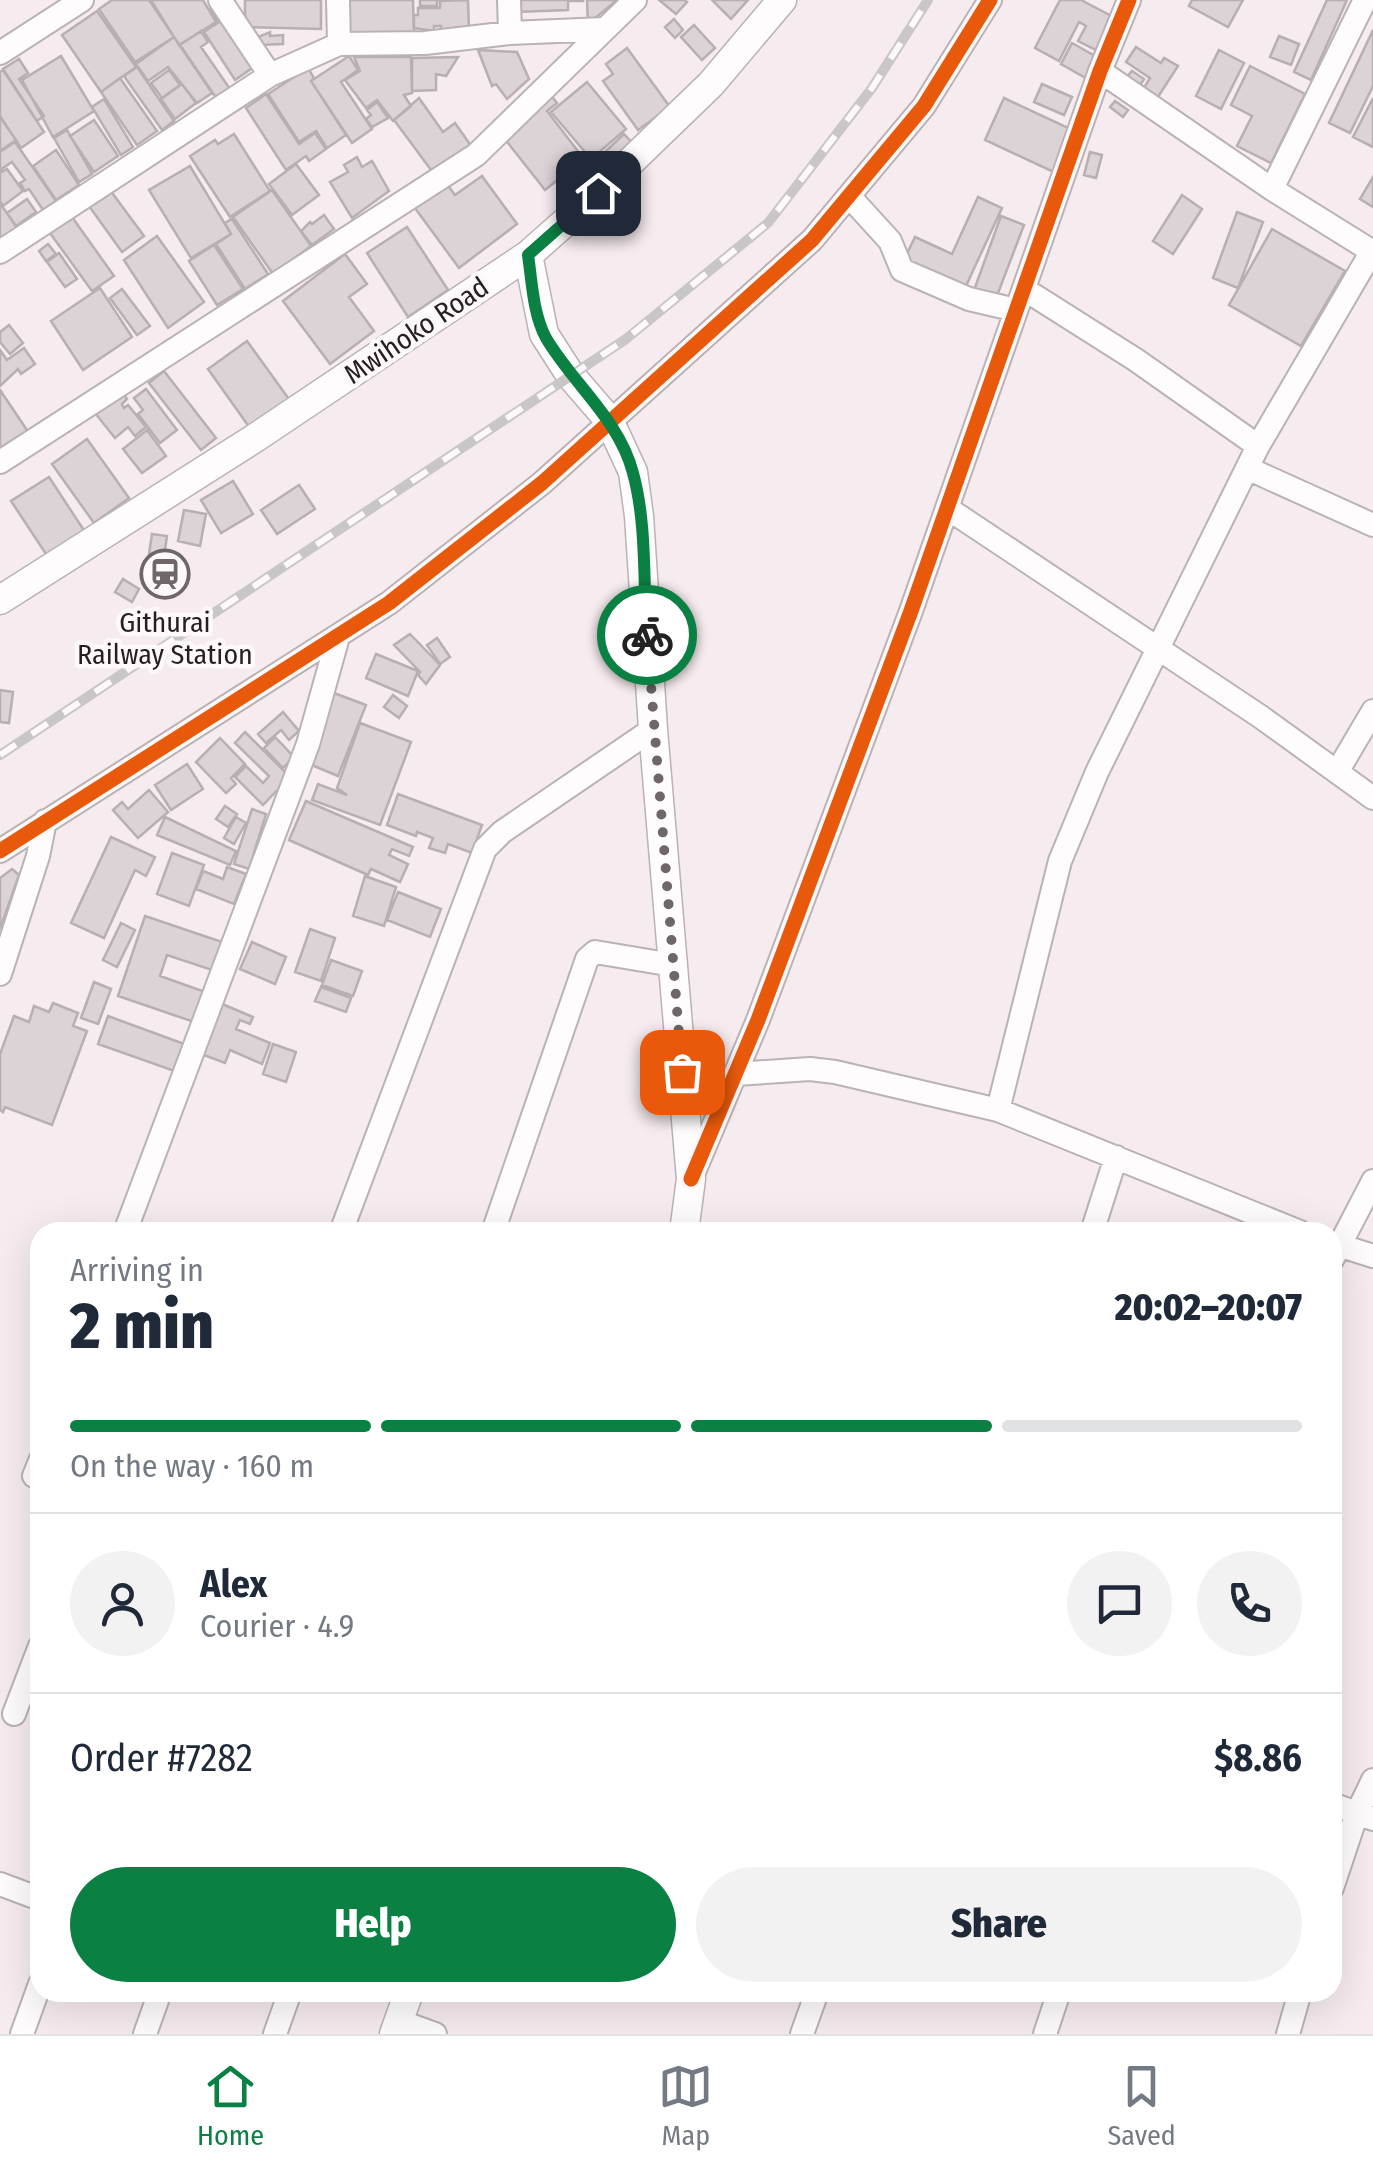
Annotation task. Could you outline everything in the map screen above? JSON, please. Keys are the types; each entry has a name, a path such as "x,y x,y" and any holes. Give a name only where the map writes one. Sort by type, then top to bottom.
{"street":[{"path":"0,53 82,0"},
{"path":"220,0 270,75"},
{"path":"338,0 338,44"},
{"path":"510,0 510,34"},
{"path":"0,462 476,154 635,0"},
{"name":"Mwihoko Road","path":"0,600 255,438 528,255 711,84 782,0"},
{"path":"0,851 389,603 542,483 812,240 924,106 990,0"},
{"path":"691,1179 736,1074 947,508 1100,71 1129,0"},
{"path":"1272,189 1366,0"},
{"path":"0,252 270,75 338,44 425,43 604,29"},
{"path":"998,1110 1060,862 1097,772 1258,446 1372,252 1100,71"},
{"path":"849,196 890,241 902,270 968,299 1020,299 1136,360 1258,446"},
{"path":"528,255 544,334 571,376 609,420 633,472 691,1179 685,1222"},
{"path":"1247,468 1373,525"},
{"path":"947,508 1261,717 1373,798"},
{"path":"130,1222 308,744 338,637"},
{"path":"1337,772 1373,711"},
{"path":"345,1222 486,849 502,832 653,729"},
{"path":"0,974 38,856 45,821"},
{"path":"497,1222 587,959 595,952 607,951 672,965"},
{"path":"736,1074 810,1069 836,1072 998,1110 1275,1222"},
{"path":"1095,1222 1116,1157"},
{"path":"1342,1235 1373,1181"},
{"path":"1342,1250 1373,1256"},
{"path":"14,1714 30,1672"},
{"path":"1342,1866 1365,1816 1373,1780"},
{"path":"0,1884 30,1895"},
{"path":"22,2034 34,2002"},
{"path":"145,2034 156,2002"},
{"path":"275,2034 286,2002"},
{"path":"405,2002 396,2028 435,2034"},
{"path":"802,2034 813,2002"},
{"path":"1045,2034 1056,2002"},
{"path":"1288,2034 1297,2002"}],"building":[{"path":"112,0 149,0 174,37 135,62 99,9"},
{"path":"151,0 203,0 216,22 179,45"},
{"path":"245,0 321,0 321,29 245,27"},
{"path":"342,0 413,0 414,40 342,40"},
{"path":"420,0 437,0 437,6 420,6"},
{"path":"468,0 469,30 414,28 418,8 440,8 440,1"},
{"path":"516,0 583,1 568,1 568,10 516,12"},
{"path":"587,0 617,0 588,24"},
{"path":"659,0 684,0 687,2 676,14"},
{"path":"712,0 748,0 731,19"},
{"path":"1060,0 1081,0 1119,20 1102,53 1078,41 1086,26 1079,22 1059,61 1035,48"},
{"path":"1192,0 1243,0 1228,27 1189,6"},
{"path":"1327,0 1347,0 1311,80 1294,72"},
{"path":"219,4 258,64 235,80 204,32 219,22 211,9"},
{"path":"97,11 136,67 101,92 62,35"},
{"path":"674,19 683,30 675,38 665,27"},
{"path":"694,25 715,48 702,60 681,37"},
{"path":"1373,30 1373,86 1350,133 1329,123"},
{"path":"201,31 208,42 201,47 230,89 217,99 180,45"},
{"path":"270,32 270,36 283,35 283,44 258,45 258,37"},
{"path":"1279,36 1299,44 1291,65 1270,57"},
{"path":"174,37 212,93 197,103 168,67 148,81 136,64"},
{"path":"1072,43 1102,60 1091,81 1061,64"},
{"path":"1136,47 1161,63 1164,58 1178,66 1156,100 1142,91 1150,78 1126,62"},
{"path":"627,48 670,107 638,130 603,81 613,74 606,64"},
{"path":"478,50 517,52 529,79 507,99 496,84 492,86"},
{"path":"1219,50 1244,63 1221,109 1196,96"},
{"path":"61,56 94,111 53,137 22,80"},
{"path":"349,56 358,70 341,82 372,129 352,143 311,81"},
{"path":"354,57 411,57 412,93 404,95 411,106 393,121 377,100 366,108 345,80 360,71"},
{"path":"458,57 446,76 436,74 436,90 412,91 412,58"},
{"path":"19,59 28,73 19,79 44,116 37,121 3,69"},
{"path":"1250,66 1305,94 1271,163 1237,146 1252,116 1231,105"},
{"path":"137,67 174,121 162,130 124,76"},
{"path":"308,68 314,78 311,81 346,135 327,148 316,131 299,142 268,94"},
{"path":"3,70 44,132 21,148 0,116"},
{"path":"169,70 180,85 162,98 151,83"},
{"path":"1132,71 1144,79 1139,87 1126,78"},
{"path":"120,78 157,131 137,145 101,92"},
{"path":"587,82 626,129 591,159 551,112"},
{"path":"182,84 196,103 175,119 161,99"},
{"path":"1042,84 1072,97 1064,115 1034,102"},
{"path":"266,94 299,144 315,133 326,149 309,161 306,156 286,170 246,108"},
{"path":"550,94 557,103 547,111 584,159 545,190 501,134"},
{"path":"419,98 443,132 455,123 474,150 437,178 394,120"},
{"path":"1004,98 1077,132 1058,174 985,140"},
{"path":"1373,98 1373,147 1353,137"},
{"path":"104,99 133,147 121,155 92,107"},
{"path":"1115,101 1128,110 1123,117 1110,107"},
{"path":"377,102 388,118 372,127 366,119 371,115 367,110"},
{"path":"0,117 16,140 0,151"},
{"path":"94,120 118,156 94,172 70,136"},
{"path":"67,130 92,174 79,182 54,138"},
{"path":"234,134 270,191 230,217 190,156 215,140 218,144"},
{"path":"624,134 634,145 602,175 592,164"},
{"path":"15,142 56,201 43,210 29,189 25,191 20,183 25,180 12,162 0,170 0,152"},
{"path":"56,150 79,185 56,200 33,166"},
{"path":"1090,152 1102,155 1096,178 1084,175"},
{"path":"357,157 362,167 372,161 389,191 352,218 330,182 348,172 344,165"},
{"path":"296,164 319,195 292,215 269,184"},
{"path":"190,166 231,234 191,258 149,190"},
{"path":"7,169 23,191 3,206 0,173"},
{"path":"482,176 517,224 459,268 412,204 444,180 455,195"},
{"path":"1373,177 1373,207 1360,199"},
{"path":"110,190 144,236 122,252 89,206"},
{"path":"272,190 311,246 273,274 233,217"},
{"path":"1182,195 1202,209 1173,254 1153,241"},
{"path":"978,197 1002,208 965,288 904,260 915,237 952,254"},
{"path":"27,199 36,212 16,226 7,213"},
{"path":"0,203 17,228 0,239"},
{"path":"1237,212 1263,222 1238,288 1213,278"},
{"path":"324,215 334,229 312,245 301,231"},
{"path":"1001,216 1024,225 995,301 973,293"},
{"path":"72,217 114,276 92,291 50,233"},
{"path":"232,219 268,274 245,289 216,244 231,234 225,223"},
{"path":"407,227 448,290 408,317 367,253"},
{"path":"1272,229 1345,271 1301,346 1229,305"},
{"path":"157,236 204,302 168,328 124,260"},
{"path":"48,244 56,254 46,261 39,251"},
{"path":"214,245 243,289 217,305 189,261"},
{"path":"59,253 77,279 65,287 47,262"},
{"path":"345,254 367,284 349,297 374,331 330,364 283,301"},
{"path":"100,288 132,337 83,370 51,321"},
{"path":"122,289 150,326 137,335 110,298"},
{"path":"9,325 23,343 10,354 0,342 0,332"},
{"path":"247,341 291,402 252,431 208,369"},
{"path":"24,348 35,364 21,374 18,369 0,386 0,350 7,360"},
{"path":"164,371 216,438 201,450 149,383"},
{"path":"146,389 177,430 160,443 138,414 143,410 134,398"},
{"path":"0,390 31,436 0,457"},
{"path":"121,391 127,399 122,404 124,408 128,405 146,427 135,436 128,427 115,438 95,413"},
{"path":"147,430 166,456 142,473 123,449"},
{"path":"87,439 129,498 94,523 52,464"},
{"path":"49,477 87,535 50,560 11,501"},
{"path":"233,481 253,514 221,533 201,500"},
{"path":"299,485 315,509 277,534 261,510"},
{"path":"184,510 206,514 200,546 178,541"},
{"path":"152,534 167,536 163,563 148,561"},
{"path":"123,579 139,589 132,602 115,592"},
{"path":"410,634 440,665 426,684 394,645"},
{"path":"437,638 450,657 440,664 427,645"},
{"path":"376,654 418,671 408,696 366,678"},
{"path":"0,690 13,692 9,723 0,722"},
{"path":"334,693 366,705 338,776 307,763"},
{"path":"393,695 407,706 399,718 384,707"},
{"path":"283,712 299,731 289,740 281,730 266,743 258,734"},
{"path":"360,723 411,742 380,825 312,800 318,784 347,795 337,788"},
{"path":"245,732 290,777 263,805 235,777 246,766 263,783 269,776 235,743"},
{"path":"275,737 294,757 283,768 264,748"},
{"path":"220,738 245,764 231,778 236,784 226,793 196,762"},
{"path":"187,764 203,789 171,810 155,785"},
{"path":"149,790 168,812 138,838 113,810 122,802 128,809"},
{"path":"398,794 482,825 472,853 448,844 445,853 429,848 433,838 387,825"},
{"path":"306,801 413,847 409,856 392,849 389,855 408,864 400,882 371,869 368,875 289,840"},
{"path":"225,806 237,814 228,827 216,819"},
{"path":"252,809 266,814 249,869 234,864"},
{"path":"165,817 236,851 230,865 157,835"},
{"path":"236,817 246,823 234,844 224,838"},
{"path":"111,837 155,857 146,876 135,870 104,938 71,923"},
{"path":"172,853 204,865 189,906 157,894"},
{"path":"227,867 246,874 234,904 196,889 203,871 223,879"},
{"path":"12,869 19,875 0,929 0,878"},
{"path":"365,876 396,887 384,926 353,916"},
{"path":"398,892 441,909 430,937 387,920"},
{"path":"145,916 228,944 218,972 167,955 160,976 208,993 197,1023 118,996"},
{"path":"121,923 135,930 117,967 103,960"},
{"path":"310,929 335,938 321,981 295,972"},
{"path":"252,942 286,957 275,984 240,969"},
{"path":"331,960 362,971 353,996 322,985"},
{"path":"94,982 111,989 98,1024 81,1018"},
{"path":"321,987 351,998 346,1012 315,1001"},
{"path":"53,1003 78,1013 73,1026 87,1031 52,1125 5,1107 3,1112 0,1110 0,1054 14,1016 29,1022 34,1006 49,1012"},
{"path":"222,1004 253,1017 250,1024 240,1020 236,1029 270,1043 262,1064 230,1050 225,1063 201,1054"},
{"path":"108,1016 187,1045 177,1072 98,1044"},
{"path":"273,1044 296,1052 286,1082 263,1074"}],"railway":[{"path":"0,755 626,339 768,223 872,88 928,0"}],"cycle path":[{"path":"0,851 389,603 542,483 812,240 924,106 990,0"},
{"path":"691,1179 758,1020 911,611 1100,71 1129,0"}],"way so far":[{"path":"647,635 682,1072"}],"place":[{"name":"Githurai Railway Station","path":"165,574"}],"route":[{"path":"598,193 528,255 544,334 571,376 609,420 633,472 647,635"}]}
